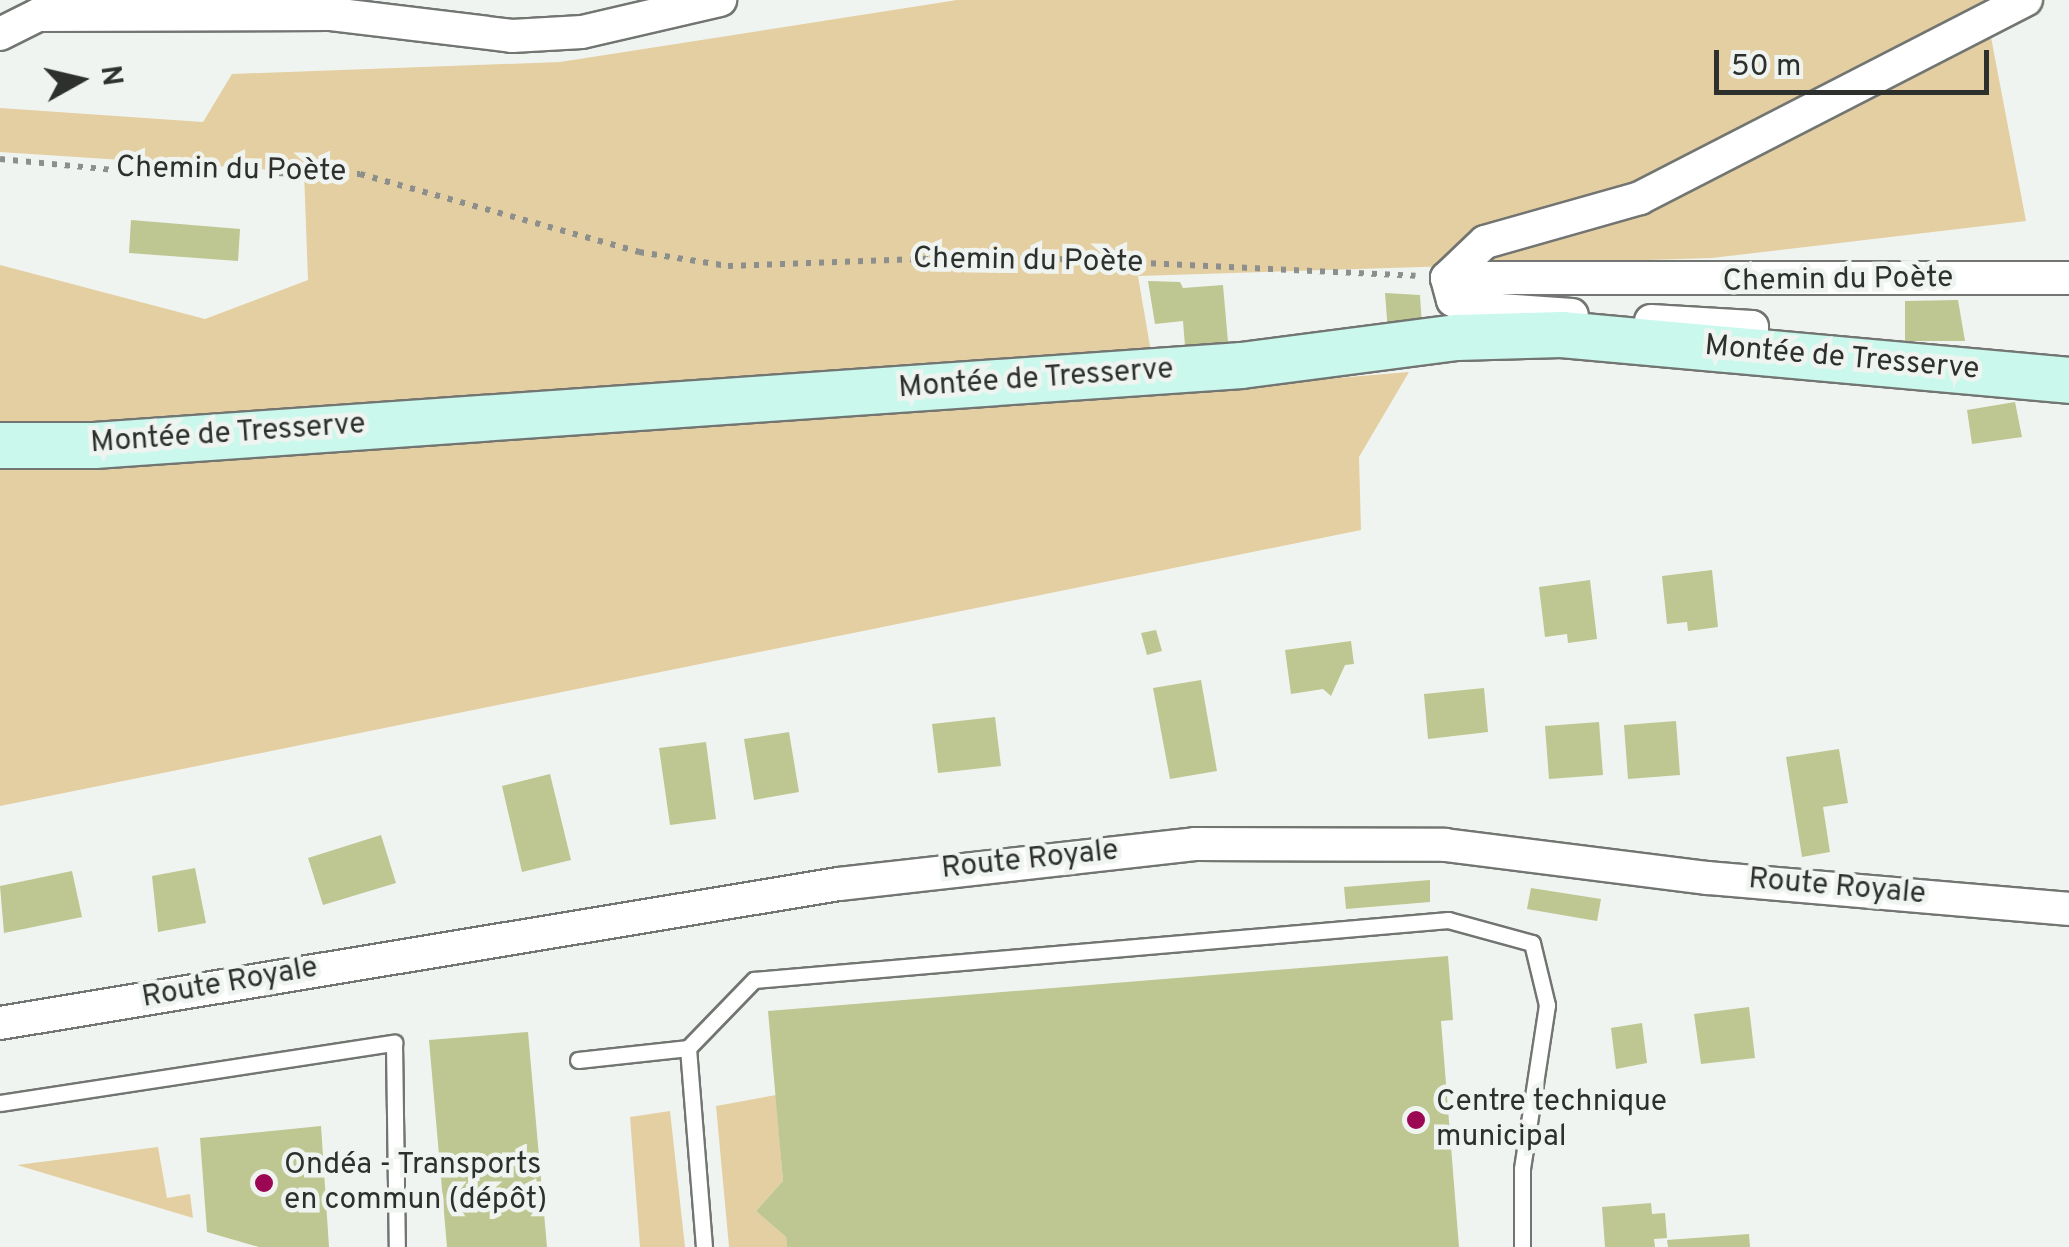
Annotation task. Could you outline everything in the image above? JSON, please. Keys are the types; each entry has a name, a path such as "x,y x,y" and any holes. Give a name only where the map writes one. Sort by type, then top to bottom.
{"street":[{"path":"0,34 38,16 332,14 512,36 582,32 720,0"},
{"path":"1751,351 1752,328 1472,308 1453,300 1447,278 1485,242 1640,198 2026,0"},
{"name":"Chemin du Poète","path":"1447,278 2069,278"},
{"name":"Montée de Tresserve","path":"0,445 94,446 1241,366 1456,337 1562,334 2069,380"},
{"name":"Route Royale","path":"0,1022 839,884 1195,844 1445,845 1708,878 2069,909"}],"lane":[{"path":"578,1060 688,1048 754,980 1448,920 1532,943 1548,1005 1522,1169 1522,1247"},
{"path":"0,1103 394,1043 397,1247"},
{"path":"688,1048 704,1247"}],"path":[{"name":"Chemin du Poète","path":"0,159 136,172 360,174 639,252 728,266 995,256 1447,278"}],"shaded area":[{"path":"957,0 2044,0 1991,37 2026,221 1712,258 1138,276 1158,393 1409,372 1359,457 1361,530 0,806 0,265 205,319 308,280 304,172 0,152 0,108 203,122 232,74 560,62"},
{"path":"776,1095 783,1181 756,1211 786,1237 787,1247 729,1247 716,1106"},
{"path":"670,1111 685,1247 640,1247 630,1117"},
{"path":"158,1147 167,1198 190,1194 193,1218 17,1165"}],"building":[{"path":"131,220 240,229 238,261 129,253"},
{"path":"1148,281 1180,282 1183,288 1223,285 1228,342 1185,346 1183,321 1155,324"},
{"path":"1385,293 1420,295 1422,326 1388,332"},
{"path":"1958,300 1965,341 1905,341 1905,301"},
{"path":"2015,402 2022,437 1972,444 1967,410"},
{"path":"1712,570 1718,627 1688,631 1687,622 1667,624 1662,576"},
{"path":"1590,580 1597,639 1568,643 1567,634 1545,637 1539,587"},
{"path":"1156,630 1162,651 1147,655 1141,633"},
{"path":"1351,641 1354,664 1345,665 1331,696 1323,689 1291,694 1285,650"},
{"path":"1201,680 1217,771 1170,779 1153,688"},
{"path":"1484,688 1488,732 1428,739 1424,694"},
{"path":"995,717 1001,766 938,773 932,724"},
{"path":"1676,721 1680,775 1628,779 1624,725"},
{"path":"1599,722 1603,775 1549,779 1545,726"},
{"path":"789,732 799,792 754,800 744,739"},
{"path":"706,742 716,819 670,825 659,748"},
{"path":"1839,749 1848,803 1823,807 1830,852 1802,857 1786,757"},
{"path":"550,774 571,860 522,872 502,786"},
{"path":"381,835 396,883 323,905 308,858"},
{"path":"195,868 206,923 158,932 152,876"},
{"path":"72,871 82,917 4,933 0,886"},
{"path":"1430,880 1430,902 1346,909 1344,887"},
{"path":"1531,888 1601,899 1597,921 1527,909"},
{"path":"1448,956 1453,1020 1441,1021 1459,1247 787,1247 786,1237 756,1211 783,1181 768,1011"},
{"path":"1749,1007 1755,1058 1701,1064 1694,1014"},
{"path":"1642,1023 1647,1063 1616,1069 1611,1028"},
{"path":"528,1032 547,1247 447,1247 429,1040"},
{"name":"Ondéa - Transports en commun (dépôt)","path":"321,1126 329,1247 259,1247 207,1232 200,1138"},
{"path":"1651,1203 1652,1214 1665,1213 1667,1238 1654,1239 1655,1247 1605,1247 1602,1207"},
{"path":"1749,1234 1750,1247 1668,1247 1667,1240"}],"place":[{"name":"Centre technique municipal","path":"1416,1120"},
{"name":"Ondéa - Transports en commun (dépôt)","path":"264,1183"}]}
